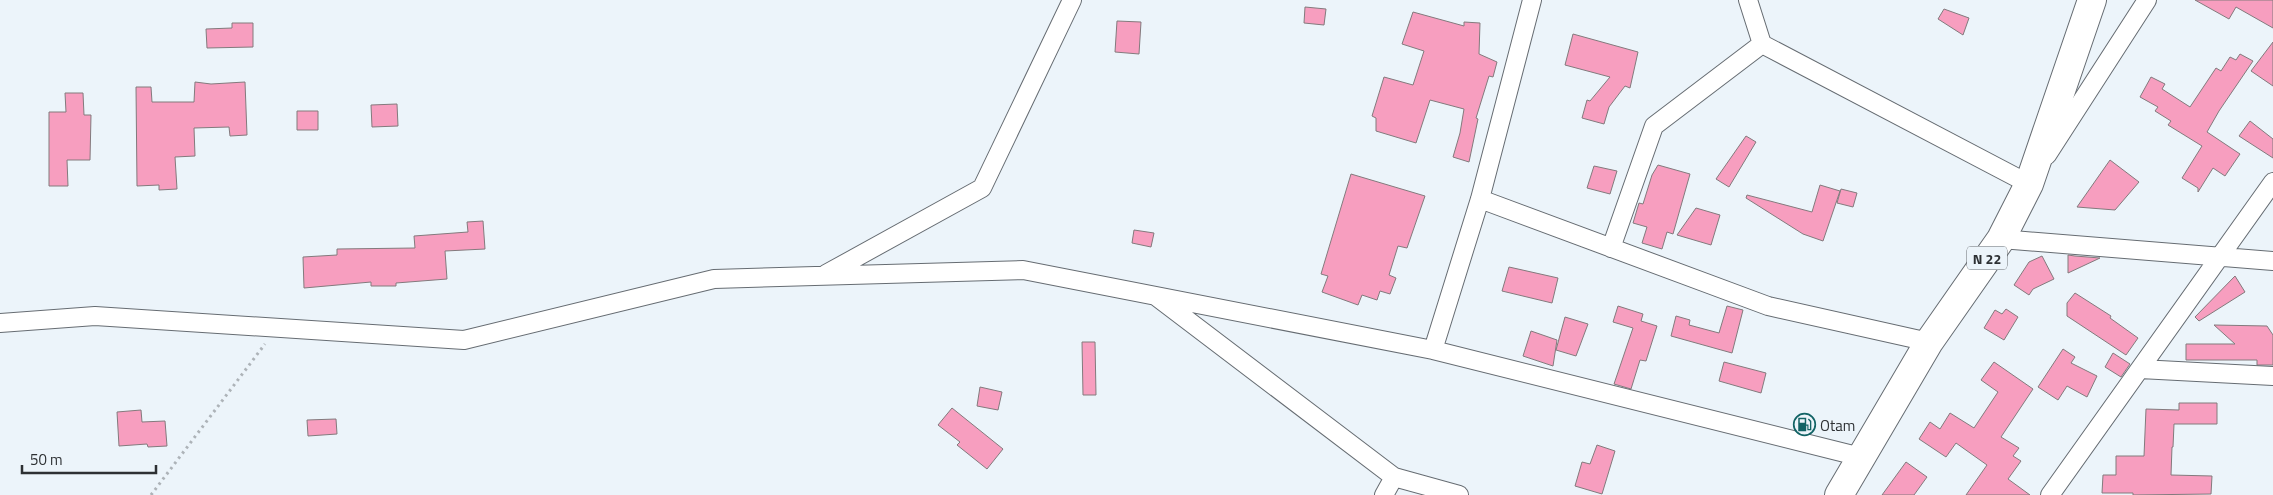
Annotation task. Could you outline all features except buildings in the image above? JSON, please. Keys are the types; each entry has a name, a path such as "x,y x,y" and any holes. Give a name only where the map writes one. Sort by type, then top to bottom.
{"main road":[{"name":"N 22","path":"1839,495 1928,342 2001,239 2029,184 2092,0"}],"street":[{"path":"823,276 982,188 1072,0"},
{"path":"1433,350 1480,199 1532,0"},
{"path":"1748,0 1762,44 2029,184 2147,0"},
{"path":"1611,248 1654,126 1762,44"},
{"path":"2050,495 2273,182"},
{"path":"1480,199 1768,306 1928,342"},
{"path":"2001,239 2273,261"},
{"path":"0,323 95,316 464,340 714,279 1023,270 1433,350 1861,457"},
{"path":"1152,294 1394,477 1459,495"},
{"path":"2140,369 2273,376"},
{"path":"1384,495 1394,477"}],"path":[{"path":"151,495 277,328"}],"place":[{"name":"Otam","path":"1804,425"}]}
